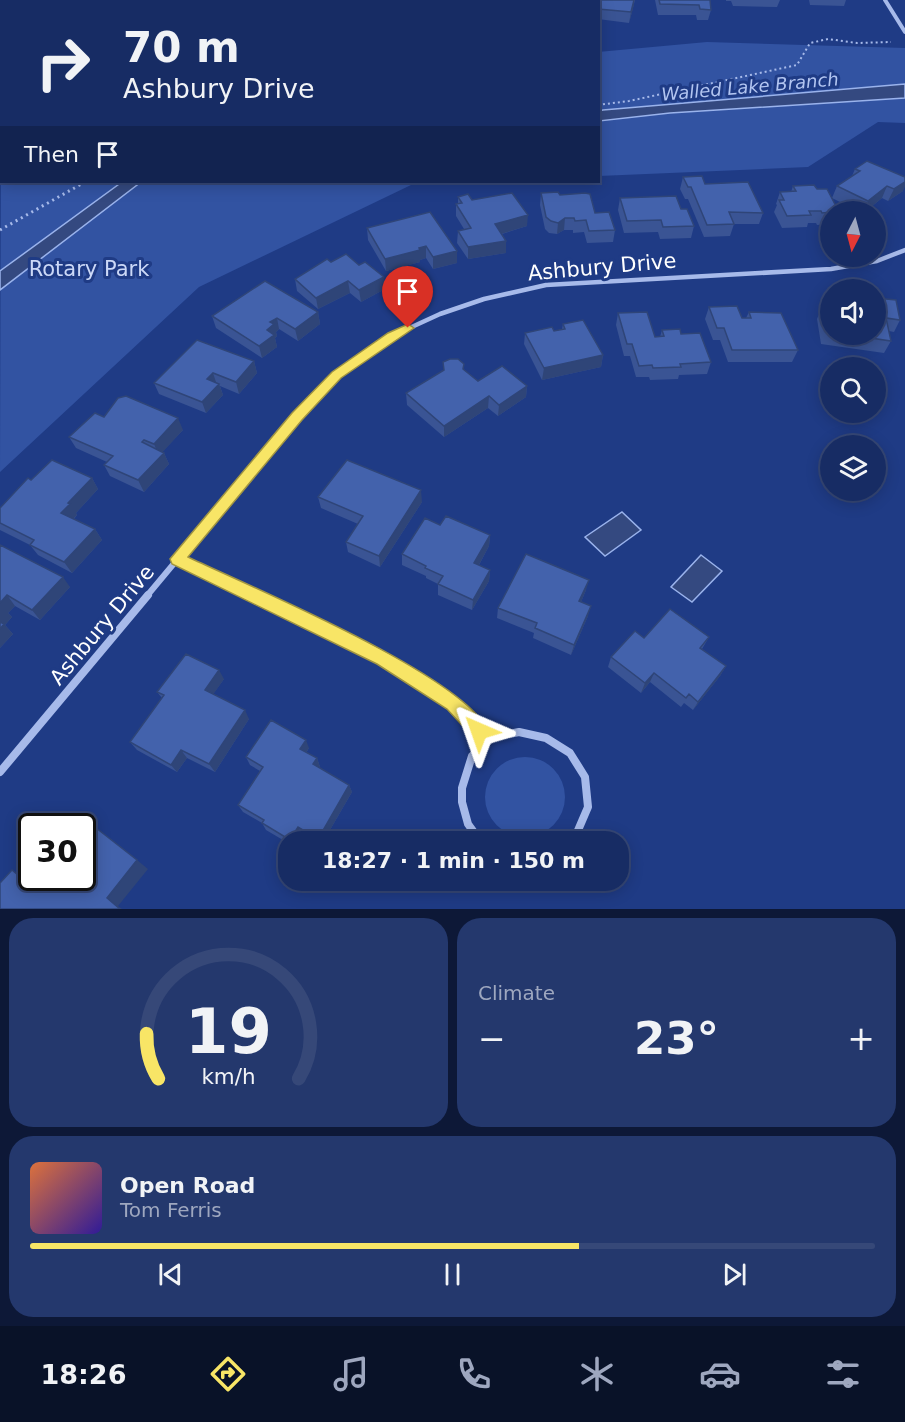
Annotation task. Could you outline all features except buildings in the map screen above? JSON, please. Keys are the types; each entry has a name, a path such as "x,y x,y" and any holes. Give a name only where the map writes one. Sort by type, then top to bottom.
{"street":[{"path":"885,0 905,32"},
{"name":"Ashbury Drive","path":"0,772 297,416 337,375 392,336 440,314 484,299 546,285 831,269 877,261 905,250"},
{"path":"177,559 383,658 453,703 487,742"},
{"path":"475,831 466,818 461,798 463,776 472,756 487,742 505,733 526,731 546,735 565,747 579,764 587,785 589,806 581,831"}],"path":[{"path":"600,105 628,101 798,65 810,43 828,39 857,43 895,42"},
{"path":"0,230 83,183"}],"green space":[{"path":"707,42 905,48 905,123 878,122 808,167 600,176 600,52"},
{"name":"Rotary Park","path":"1,183 464,183 411,185 199,287 0,472"},
{"path":"517,758 533,758 547,764 558,775 564,789 562,812 553,825 545,831 505,831 492,819 486,805 486,789 492,775 503,764"}],"shaded area":[{"path":"905,84 905,98 670,113 600,121 600,111"},
{"path":"121,183 140,183 0,290 0,271"},
{"path":"622,512 641,530 605,556 585,537"},
{"path":"701,555 722,571 692,602 671,587"}],"route":[{"path":"408,328 392,336 337,375 297,416 177,559 383,658 453,703 479,731"}],"water label":[{"name":"Walled Lake Branch","path":"750,87"}]}
